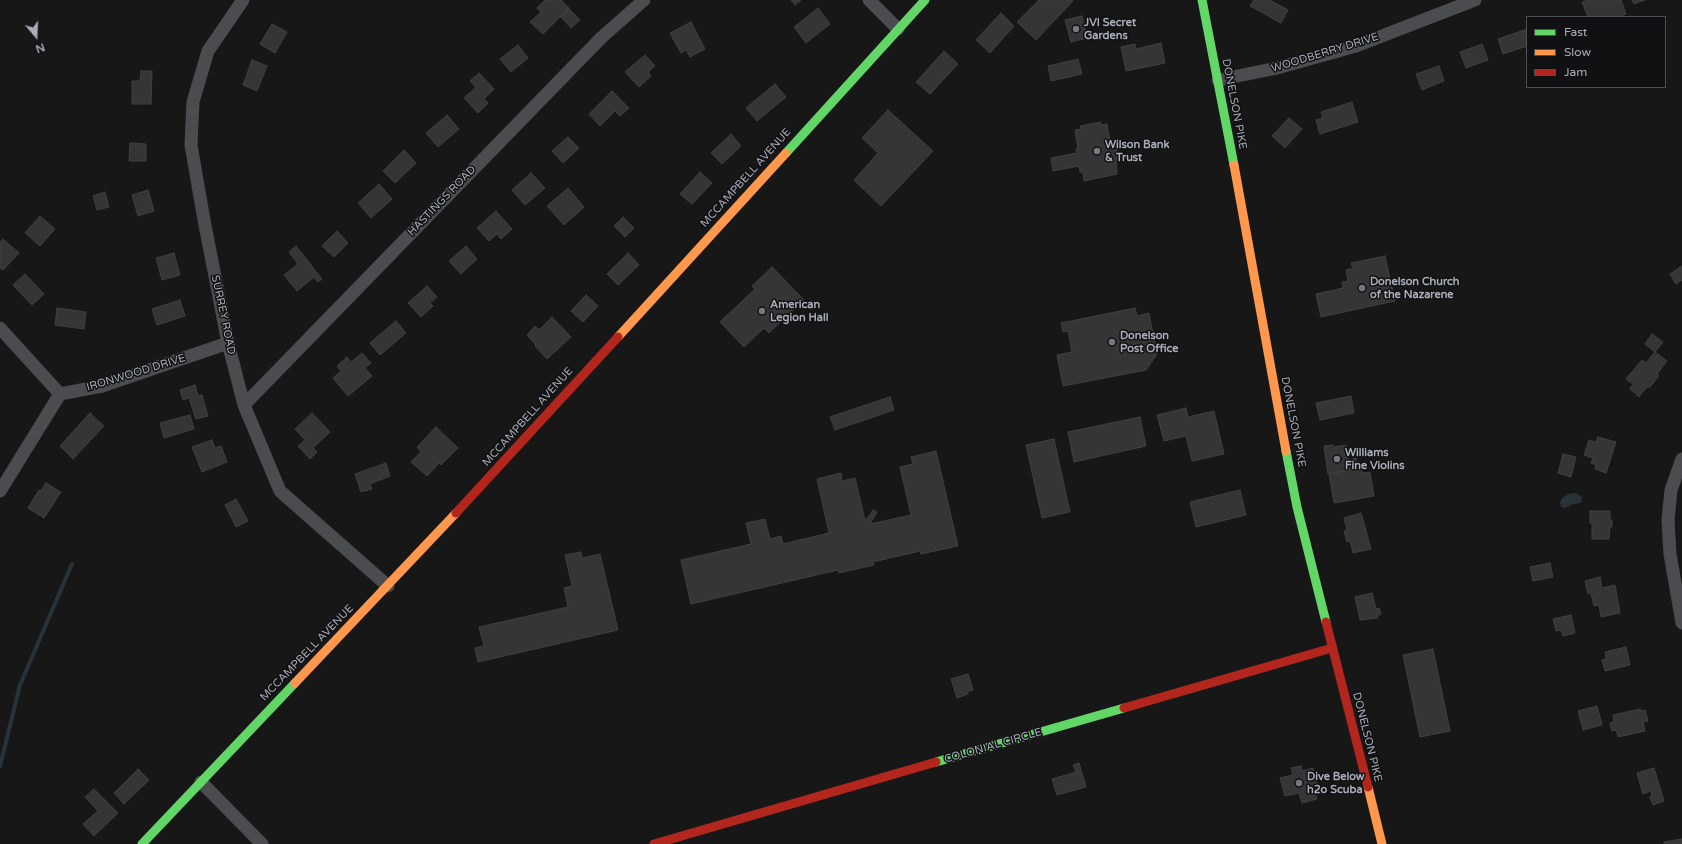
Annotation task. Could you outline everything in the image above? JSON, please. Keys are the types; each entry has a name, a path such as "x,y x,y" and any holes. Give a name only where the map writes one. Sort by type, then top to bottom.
{"street":[{"name":"SURREY ROAD","path":"243,0 208,51 193,102 192,145 204,220 228,344 244,405 280,491 388,586"},
{"name":"HASTINGS ROAD","path":"244,405 601,38 644,0"},
{"path":"869,0 898,29"},
{"name":"MCCAMPBELL AVENUE","path":"142,844 499,468 925,0"},
{"name":"DONELSON PIKE","path":"1202,0 1286,452 1303,530 1382,844"},
{"name":"WOODBERRY DRIVE","path":"1218,80 1277,68 1356,46 1470,1"},
{"path":"0,328 60,394 0,491"},
{"name":"IRONWOOD DRIVE","path":"60,394 102,386 228,344"},
{"path":"1682,459 1671,490 1668,520 1670,554 1682,623"},
{"name":"COLONIAL CIRCLE","path":"654,844 1332,648"},
{"path":"201,782 262,844"}],"shaded area":[{"path":"1576,493 1582,497 1581,503 1573,504 1565,508 1561,507 1560,502 1562,498 1568,494"}],"building":[{"path":"545,0 561,0 569,8 543,34 530,22 541,12 537,8"},
{"path":"791,0 801,0 795,5"},
{"path":"1039,0 1073,1 1036,40 1017,22"},
{"path":"1254,0 1270,0 1288,10 1281,23 1250,6"},
{"path":"1589,0 1621,0 1626,14 1620,16 1588,16 1582,2"},
{"path":"1632,0 1645,0 1634,4"},
{"path":"818,8 830,24 806,43 794,27"},
{"path":"569,9 580,20 571,28 561,17"},
{"path":"1001,13 1014,26 990,53 976,40"},
{"name":"JVI Secret Gardens","path":"1082,16 1087,38 1071,42 1065,20"},
{"path":"691,22 705,49 690,57 686,50 681,53 670,33"},
{"path":"272,24 287,32 275,53 260,44"},
{"path":"1526,29 1526,46 1503,54 1498,39"},
{"path":"1161,43 1165,63 1126,71 1121,47 1135,44 1136,49"},
{"path":"1482,44 1488,60 1466,68 1460,52"},
{"path":"518,45 528,58 511,72 500,59"},
{"path":"944,51 958,64 930,94 916,82"},
{"path":"645,55 655,66 648,72 651,76 639,87 625,72"},
{"path":"1078,59 1082,74 1051,81 1048,66"},
{"path":"252,60 267,66 257,91 243,85"},
{"path":"1439,66 1444,81 1422,90 1416,74"},
{"path":"141,71 152,71 151,104 132,104 132,81 140,81"},
{"path":"479,73 494,89 484,99 488,103 478,113 464,98 476,87 470,81"},
{"path":"775,84 786,97 757,121 746,108"},
{"path":"612,91 629,108 620,116 615,111 600,126 589,114"},
{"path":"1352,102 1358,122 1320,134 1316,120 1323,118 1321,112"},
{"path":"888,110 933,151 881,206 854,180 878,153 862,138"},
{"path":"447,115 459,129 438,147 426,133"},
{"path":"1289,118 1302,129 1285,148 1272,136"},
{"name":"Wilson Bank & Trust","path":"1100,122 1101,125 1107,124 1110,141 1112,141 1113,145 1116,145 1119,159 1116,159 1117,174 1084,181 1083,172 1080,172 1079,166 1053,171 1051,158 1077,153 1076,149 1078,149 1075,130 1081,129 1080,126"},
{"path":"731,134 741,146 722,164 711,153"},
{"path":"568,137 579,148 563,163 552,151"},
{"path":"130,143 146,144 146,161 129,161"},
{"path":"404,150 416,163 395,183 383,171"},
{"path":"700,172 712,183 692,204 680,194"},
{"path":"531,173 545,188 525,205 512,190"},
{"path":"379,184 392,199 371,218 358,203"},
{"path":"568,188 584,207 564,225 547,206"},
{"path":"148,190 154,211 138,216 132,195"},
{"path":"105,192 109,207 97,210 93,196"},
{"path":"496,211 512,229 501,239 497,234 489,241 477,228"},
{"path":"40,216 55,229 40,246 25,233"},
{"path":"623,217 634,228 625,237 614,226"},
{"path":"337,231 348,243 334,257 322,246"},
{"path":"3,239 19,253 3,270 0,268 0,242"},
{"path":"296,246 322,279 318,282 314,277 297,291 284,275 298,264 289,252"},
{"path":"466,246 477,259 461,274 449,261"},
{"path":"174,253 180,275 162,280 156,258"},
{"path":"628,253 639,265 618,285 607,274"},
{"path":"1385,256 1395,301 1321,317 1316,294 1343,288 1342,282 1348,281 1346,270 1353,268 1351,263"},
{"path":"1682,266 1682,280 1676,284 1670,274"},
{"name":"American Legion Hall","path":"772,267 804,300 769,333 764,328 744,347 720,322 755,289 752,286"},
{"path":"25,274 44,294 32,305 13,285"},
{"path":"427,286 437,297 430,303 433,306 421,317 408,303"},
{"path":"586,295 598,306 583,322 571,311"},
{"path":"180,300 185,316 157,325 152,309"},
{"path":"57,308 86,312 84,329 55,325"},
{"name":"Donelson Post Office","path":"1135,308 1137,316 1149,313 1157,354 1146,370 1063,386 1057,355 1072,352 1068,331 1063,332 1061,323"},
{"path":"552,317 571,337 547,359 527,335 535,326 539,330"},
{"path":"396,321 406,333 380,355 370,343"},
{"path":"1652,334 1663,342 1655,352 1645,344"},
{"path":"1655,352 1667,361 1657,374 1659,376 1639,397 1630,389 1633,384 1626,379 1642,360 1646,363"},
{"path":"362,353 371,363 365,368 372,376 348,396 333,378 341,371 337,366 347,357 351,362"},
{"path":"195,385 198,396 202,395 208,416 196,419 189,398 183,400 180,390"},
{"path":"1351,396 1354,413 1320,420 1316,403"},
{"path":"890,397 894,410 835,430 830,417"},
{"path":"1186,408 1188,417 1214,411 1224,454 1192,461 1186,436 1164,441 1157,415"},
{"path":"90,413 104,426 73,459 60,446"},
{"path":"312,413 330,432 313,448 317,452 310,459 298,446 305,440 295,429"},
{"path":"190,415 194,429 164,438 160,423"},
{"path":"1140,417 1146,446 1074,462 1068,432"},
{"path":"436,427 458,448 441,465 439,463 427,476 411,462 421,452 417,447"},
{"path":"1598,437 1616,442 1606,473 1595,469 1596,465 1591,463 1593,458 1584,455 1589,440 1596,442"},
{"path":"1054,439 1070,512 1042,518 1026,445"},
{"path":"212,440 215,448 221,446 227,462 202,472 192,447"},
{"name":"Williams Fine Violins","path":"1333,445 1333,447 1346,445 1348,460 1356,458 1357,469 1328,474 1324,446"},
{"path":"936,451 958,546 921,554 920,551 873,562 874,565 839,573 838,570 691,604 681,560 751,544 746,523 765,519 770,539 781,536 783,544 829,533 817,479 841,473 842,481 855,478 865,520 873,510 877,512 870,524 911,515 900,467 913,464 911,457"},
{"path":"1563,454 1576,457 1571,477 1558,473"},
{"path":"386,463 390,476 370,484 372,489 361,492 355,474"},
{"path":"1361,467 1362,473 1370,472 1374,496 1334,503 1329,474"},
{"path":"46,483 61,492 44,518 28,508 39,490 41,491"},
{"path":"1240,490 1246,515 1196,527 1190,502"},
{"path":"236,499 248,521 236,527 225,505"},
{"path":"1590,511 1610,511 1612,527 1610,527 1609,539 1592,539"},
{"path":"1361,513 1371,549 1353,553 1350,541 1347,542 1344,531 1347,530 1344,518"},
{"path":"581,552 582,558 600,554 618,630 478,662 475,648 484,646 479,627 568,607 564,588 572,586 565,555"},
{"path":"1550,563 1553,577 1533,581 1530,567"},
{"path":"1600,577 1602,588 1615,585 1620,613 1601,617 1599,605 1594,606 1591,593 1588,594 1585,581"},
{"path":"1372,593 1376,609 1379,608 1381,614 1377,616 1378,618 1360,620 1355,597"},
{"path":"1571,615 1575,633 1563,636 1561,630 1556,631 1553,619"},
{"path":"1626,647 1630,665 1605,671 1602,660 1606,659 1605,652"},
{"path":"1433,649 1450,731 1420,737 1403,655"},
{"path":"968,674 973,690 967,692 968,694 957,698 951,679"},
{"path":"1597,706 1602,725 1583,730 1578,711"},
{"path":"1640,709 1640,711 1645,710 1648,721 1643,722 1645,731 1618,737 1616,730 1612,731 1610,723 1614,722 1613,715"},
{"path":"1079,763 1086,787 1057,795 1052,779 1076,772 1073,765"},
{"name":"Dive Below h2o Scuba","path":"1301,766 1302,771 1313,768 1318,787 1314,788 1317,799 1302,803 1299,793 1285,796 1280,778 1293,775 1291,768"},
{"path":"1654,768 1664,801 1653,805 1650,797 1652,796 1651,791 1643,794 1637,773"},
{"path":"138,769 149,780 124,804 114,793"},
{"path":"94,789 118,813 94,836 83,824 98,811 85,797"},
{"path":"1682,839 1682,844 1664,844 1664,842"}],"waterway":[{"path":"0,766 20,685 72,564"}],"traffic: fast":[{"path":"786,153 925,0"},
{"path":"1202,0 1234,165"},
{"path":"1286,451 1297,507 1326,622"},
{"path":"142,844 295,683"},
{"path":"936,762 1124,708"}],"traffic: slow":[{"path":"618,337 786,153"},
{"path":"1234,165 1286,451"},
{"path":"295,683 456,513"},
{"path":"1368,787 1382,844"}],"traffic: jam":[{"path":"456,513 618,337"},
{"path":"1326,622 1368,787"},
{"path":"1124,708 1332,648"},
{"path":"654,844 936,762"}],"place":[{"name":"JVI Secret Gardens","path":"1076,29"},
{"name":"Wilson Bank & Trust","path":"1097,151"},
{"name":"Donelson Church of the Nazarene","path":"1362,288"},
{"name":"American Legion Hall","path":"762,311"},
{"name":"Donelson Post Office","path":"1112,342"},
{"name":"Williams Fine Violins","path":"1337,459"},
{"name":"Dive Below h2o Scuba","path":"1299,783"}]}
